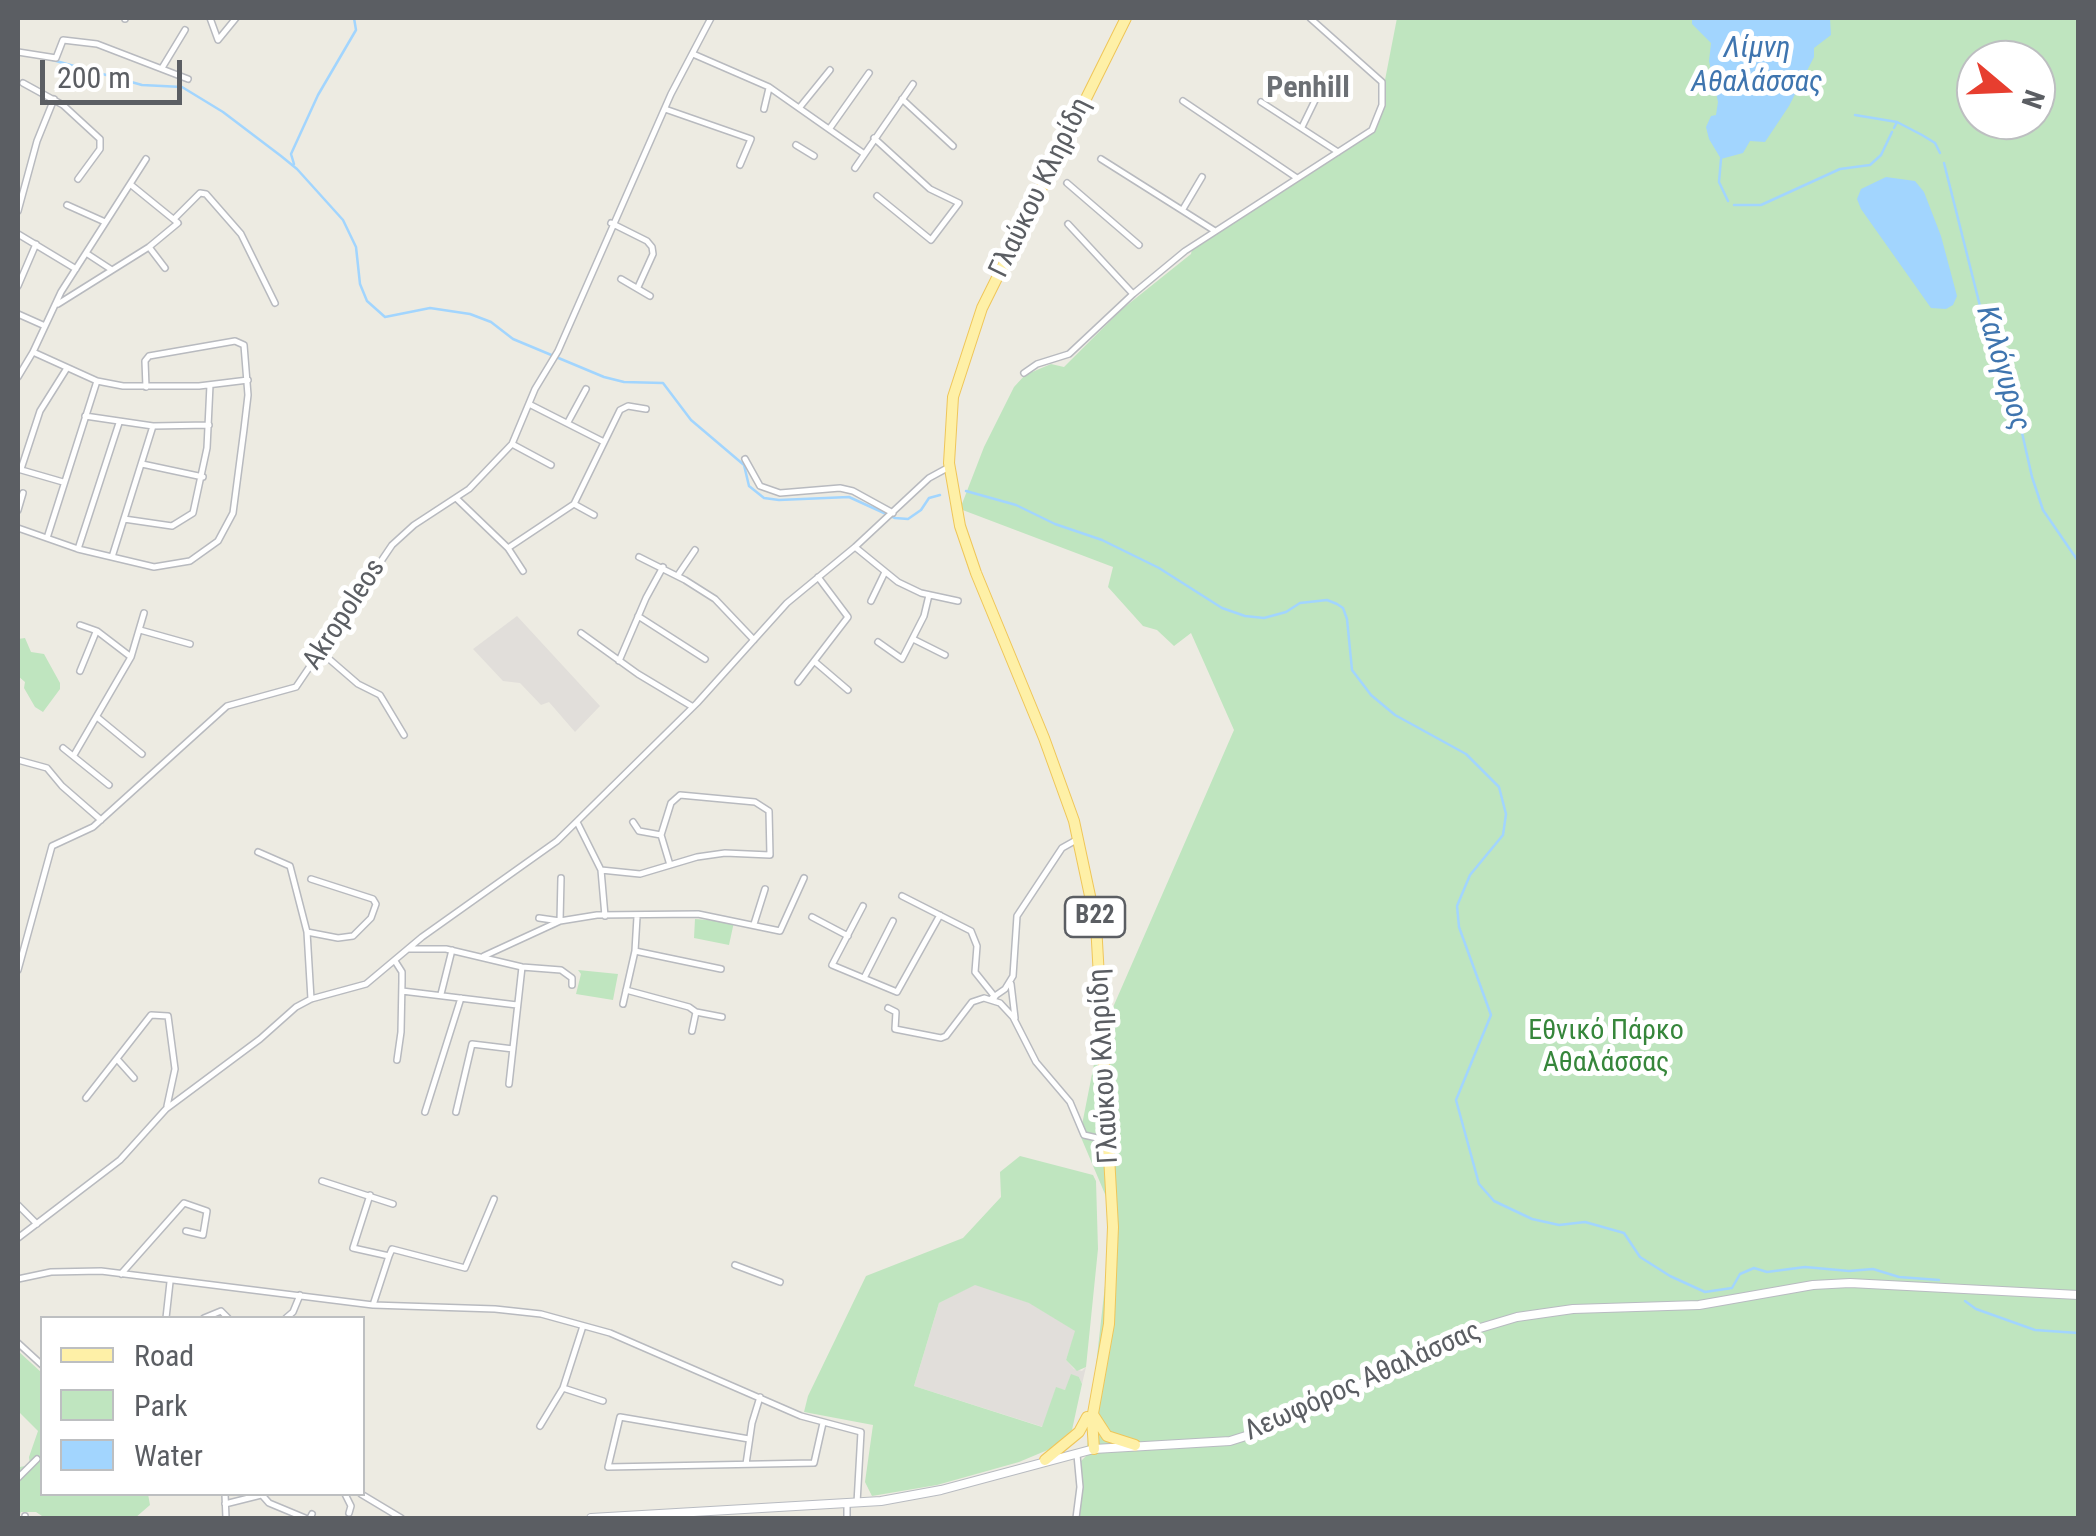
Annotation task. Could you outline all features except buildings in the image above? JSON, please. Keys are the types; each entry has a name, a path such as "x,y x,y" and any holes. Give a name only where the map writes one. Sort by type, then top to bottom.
{"main road":[{"name":"Γλαύκου Κληρίδη","path":"1086,1450 1110,1308 1113,1228 1098,947 1078,839 1060,780 967,548 952,466 963,361 982,308 1126,18"},
{"name":"Λεωφόρος Αθαλάσσας","path":"590,1518 852,1504 941,1490 1086,1450 1230,1441 1265,1430 1443,1342 1517,1317 1573,1309 1699,1305 1813,1285 1850,1283 2078,1294"},
{"path":"1045,1460 1072,1438 1090,1413 1103,1433 1134,1445"}],"street":[{"path":"210,18 218,40 236,18"},
{"name":"Akropoleos","path":"18,970 50,849 101,820 174,758 222,710 244,699 292,690 306,676 392,545 487,472 512,444 611,223 711,18"},
{"path":"1024,372 1080,346 1133,294 1215,231 1372,130 1385,89 1378,76 1310,18"},
{"path":"162,68 185,30"},
{"path":"18,52 56,58 64,40 100,44 188,79"},
{"path":"693,54 770,86 863,153"},
{"path":"800,108 830,70"},
{"path":"829,129 869,74"},
{"path":"1302,127 1324,82"},
{"path":"23,83 66,106 102,143 78,179"},
{"path":"856,168 913,84"},
{"path":"764,110 770,86"},
{"path":"18,212 37,141 54,99"},
{"path":"902,99 953,146"},
{"path":"1183,101 1298,178"},
{"path":"1261,102 1339,152"},
{"path":"665,108 751,138 740,165"},
{"path":"874,138 930,189 959,203 930,240 877,196"},
{"path":"796,146 814,156"},
{"path":"18,377 76,269 146,159"},
{"path":"1101,159 1215,231"},
{"path":"1183,209 1202,177"},
{"path":"1067,183 1139,245"},
{"path":"56,306 178,223 130,184"},
{"path":"174,220 200,193 206,194 242,234 275,302"},
{"path":"67,205 105,222"},
{"path":"611,223 652,247 653,254 638,288"},
{"path":"1068,224 1133,294"},
{"path":"18,234 76,269"},
{"path":"18,286 36,244"},
{"path":"149,246 165,268"},
{"path":"86,253 112,270"},
{"path":"621,279 650,296"},
{"path":"18,314 44,326"},
{"path":"18,528 150,566 170,566 198,556 221,536 234,504 247,408 248,380 242,342 149,356 145,361 146,387"},
{"path":"33,352 96,380 146,387 248,380"},
{"path":"63,482 19,469 42,408 68,368"},
{"path":"46,538 96,380"},
{"path":"124,520 165,526 180,523 194,510 203,477 210,385"},
{"path":"568,422 586,389"},
{"path":"530,404 603,441"},
{"path":"508,548 574,504 620,410 628,406 646,408"},
{"path":"86,416 153,426 209,425"},
{"path":"78,548 119,423"},
{"path":"112,557 153,426"},
{"path":"512,444 551,465"},
{"path":"746,459 760,486 780,492 840,488 892,513"},
{"path":"142,464 203,477"},
{"path":"18,1238 120,1160 166,1109 243,1053 296,1007 312,998 366,984 544,852 693,707 787,602 855,547 928,478 952,466"},
{"path":"18,510 23,493"},
{"path":"456,498 508,548 524,571"},
{"path":"574,504 594,515"},
{"path":"855,547 898,582 958,601"},
{"path":"678,576 695,550"},
{"path":"639,557 715,599 754,640"},
{"path":"619,661 663,567"},
{"path":"871,600 885,572"},
{"path":"798,682 848,618 818,577"},
{"path":"878,642 902,660 929,594"},
{"path":"74,756 131,657 144,613"},
{"path":"638,616 705,659"},
{"path":"80,625 97,631 131,657"},
{"path":"140,630 190,644"},
{"path":"80,671 97,631"},
{"path":"581,633 693,707"},
{"path":"913,640 944,655"},
{"path":"321,652 358,684 380,695 404,735"},
{"path":"814,661 848,690"},
{"path":"97,717 142,754"},
{"path":"63,748 109,785"},
{"path":"18,760 47,768 101,820"},
{"path":"601,870 640,874 725,853 770,855 770,811 755,802 680,795 670,804 661,835 670,865"},
{"path":"577,822 601,870 605,916"},
{"path":"633,822 639,831 661,835"},
{"path":"1016,1022 1011,982 1017,916 1062,848 1078,839"},
{"path":"258,852 290,866 307,932 312,998"},
{"path":"307,932 338,938 354,936 376,904 373,898 311,878"},
{"path":"560,921 561,878"},
{"path":"539,918 560,921 698,914 780,931 804,878"},
{"path":"753,926 766,889"},
{"path":"902,896 970,930 975,936 974,972 991,998 1016,1022 1036,1062 1070,1102 1084,1135 1109,1140"},
{"path":"863,906 832,965 897,992 940,915"},
{"path":"623,1004 635,952 637,917"},
{"path":"812,918 848,936"},
{"path":"481,957 560,921"},
{"path":"864,978 892,921"},
{"path":"409,950 452,950 560,970 572,978 572,985"},
{"path":"441,994 452,950"},
{"path":"635,952 721,969"},
{"path":"395,962 402,972 402,1032 397,1060"},
{"path":"509,1084 522,966"},
{"path":"888,1008 896,1012 894,1028 941,1038 972,1002 991,998 1011,982"},
{"path":"626,990 722,1018"},
{"path":"402,991 517,1005"},
{"path":"425,1112 462,998"},
{"path":"692,1031 696,1012"},
{"path":"86,1098 150,1015 168,1016 174,1069 166,1109"},
{"path":"456,1112 472,1044 512,1049"},
{"path":"117,1058 134,1078"},
{"path":"322,1181 393,1204"},
{"path":"370,1195 353,1248 389,1256"},
{"path":"373,1305 392,1249 465,1268 494,1199"},
{"path":"121,1274 184,1203 207,1211 203,1235 186,1231"},
{"path":"18,1205 38,1224"},
{"path":"735,1264 780,1282"},
{"path":"18,1279 50,1272 121,1274 373,1305 496,1308 542,1314 610,1333 823,1423 862,1432 847,1518"},
{"path":"166,1316 170,1282"},
{"path":"288,1316 300,1295"},
{"path":"540,1426 562,1388 583,1326"},
{"path":"18,1342 40,1364"},
{"path":"562,1388 603,1401"},
{"path":"746,1464 760,1397"},
{"path":"749,1439 620,1417 608,1467 814,1463 823,1423"},
{"path":"1076,1518 1086,1450"},
{"path":"18,1478 37,1459"},
{"path":"225,1496 226,1518"},
{"path":"225,1504 255,1496"},
{"path":"264,1496 288,1515 309,1517"},
{"path":"346,1496 349,1514"},
{"path":"364,1496 401,1518"}],"shaded area":[{"path":"517,616 600,706 575,732 549,702 541,705 520,683 503,681 473,649"},
{"path":"975,1284 1030,1303 1076,1331 1066,1360 1074,1369 1082,1371 1086,1367 1082,1384 1079,1377 1065,1390 1056,1388 1043,1427 914,1386 939,1303"}],"green space":[{"name":"Εθνικό Πάρκο Αθαλάσσας","path":"1397,18 2078,18 2078,1518 1078,1518 1081,1461 1086,1456 1113,1213 1080,1135 1094,1064 1114,1005 1234,730 1191,633 1174,646 1157,630 1143,626 1108,587 1113,567 960,509 984,447 1014,387 1025,375 1051,364 1064,367 1121,310 1191,254 1192,249 1375,131 1384,107"},
{"path":"25,638 31,652 44,654 60,683 60,689 43,712 35,707 24,688 25,682 18,676 18,639"},
{"path":"695,919 734,922 729,945 694,938"},
{"path":"578,970 618,974 613,1000 576,994 581,974"},
{"path":"1020,1156 1093,1175 1096,1181 1098,1249 1086,1367 1077,1371 1066,1360 1075,1331 1029,1303 975,1285 939,1303 914,1386 1042,1427 1056,1387 1065,1390 1071,1374 1079,1377 1082,1384 1072,1430 1050,1449 1019,1462 937,1485 872,1496 865,1482 873,1425 804,1412 808,1396 866,1276 963,1238 1001,1197 1000,1172"},
{"path":"18,1351 40,1371 40,1496 148,1496 150,1505 135,1518 45,1518 36,1512 21,1512 18,1518 18,1464 30,1465 38,1431 18,1411"}],"water":[{"name":"Λίμνη Αθαλάσσας","path":"1692,18 1830,18 1831,35 1814,48 1814,57 1789,106 1765,142 1750,141 1743,153 1721,159 1709,139 1706,127 1711,116 1716,115 1718,102 1709,61 1711,43 1692,24"},
{"path":"1886,177 1915,181 1924,192 1957,296 1946,309 1931,308 1861,209 1857,199 1861,189"}],"waterway":[{"path":"294,164 291,154 318,95 356,30 354,18"},
{"path":"49,59 142,85 182,87 281,156 343,220 356,247 360,284 367,301 385,317 430,308 470,314 491,322 513,339 604,377 663,383 691,420 744,465 749,486 764,498 849,497 895,518 908,519 929,498 940,495"},
{"path":"1855,115 1897,122"},
{"path":"1894,128 1897,122 1922,135 1935,143 1940,153"},
{"path":"1734,205 1761,205 1840,169 1870,165 1881,155 1892,132"},
{"path":"1721,159 1719,182 1728,201"},
{"name":"Καλόγυρος","path":"1944,163 1980,306 2009,375 2043,510 2078,561"},
{"path":"966,491 1016,505 1102,540 1159,568 1222,608 1245,616 1264,618 1300,603 1327,600 1337,604 1347,619 1352,670 1371,695 1395,715 1466,754 1499,787 1506,814 1503,835 1470,875 1457,906 1459,927 1491,1015 1456,1100 1479,1184 1494,1201 1532,1219 1559,1225 1585,1222 1624,1233 1640,1257 1705,1292 1732,1288 1740,1274 1754,1268 1767,1272 1805,1267 1873,1269 1899,1277 1939,1280"},
{"path":"1965,1301 1976,1309 2035,1330 2078,1333"}],"district":[{"name":"Penhill","path":"1308,89"}]}
